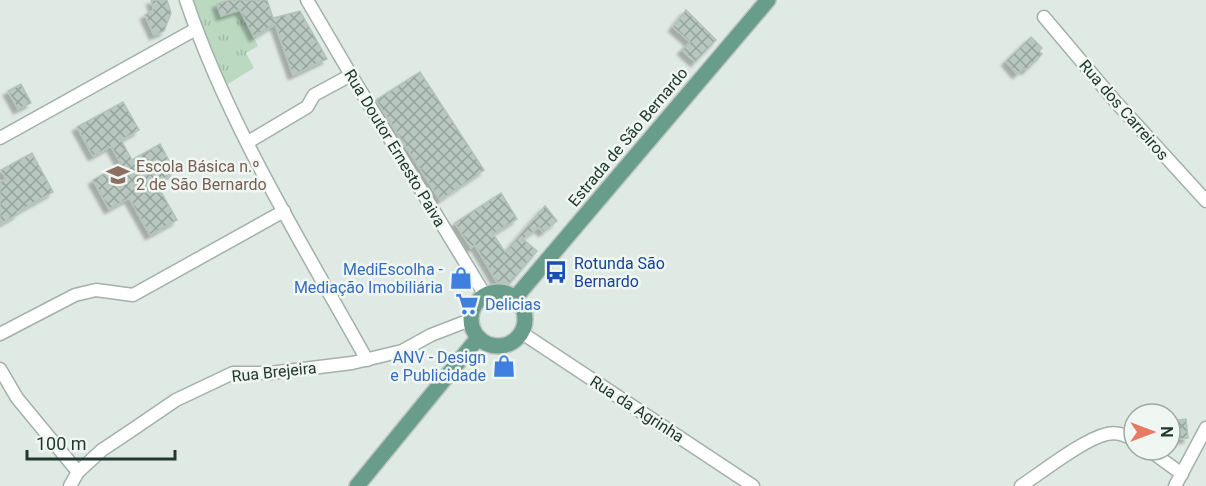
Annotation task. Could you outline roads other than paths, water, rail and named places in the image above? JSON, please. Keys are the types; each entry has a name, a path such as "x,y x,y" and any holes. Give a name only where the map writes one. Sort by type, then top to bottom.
{"main road":[{"name":"Estrada de São Bernardo","path":"515,298 768,0"},
{"path":"500,292 515,298 520,303 525,318 522,333 510,344 501,346 493,346 478,338 471,320 474,306 485,295 500,292"},
{"path":"357,486 478,338"}],"street":[{"path":"186,0 224,96 284,212 367,360"},
{"name":"Rua Doutor Ernesto Paiva","path":"307,0 485,295"},
{"name":"Rua dos Carreiros","path":"1044,16 1115,101 1206,201"},
{"path":"0,138 196,29"},
{"path":"248,142 307,107 314,95 351,75"},
{"path":"0,334 75,295 96,290 133,295 284,212"},
{"name":"Rua Brejeira","path":"70,486 78,472 102,450 176,400 234,373 270,373 367,360 402,351 431,335 471,320"},
{"name":"Rua da Agrinha","path":"522,333 753,486"},
{"path":"0,369 17,398 78,472"},
{"path":"1175,486 1206,428"},
{"path":"1021,486 1081,446 1107,434 1122,434"},
{"path":"1166,462 1182,474"}],"place":[{"name":"Escola Básica n.º 2 de São Bernardo","path":"118,175"},
{"name":"Rotunda São Bernardo","path":"556,272"},
{"name":"MediEscolha - Mediação Imobiliária","path":"461,278"},
{"name":"Delicias","path":"467,304"},
{"name":"ANV - Design e Publicidade","path":"504,366"}]}
